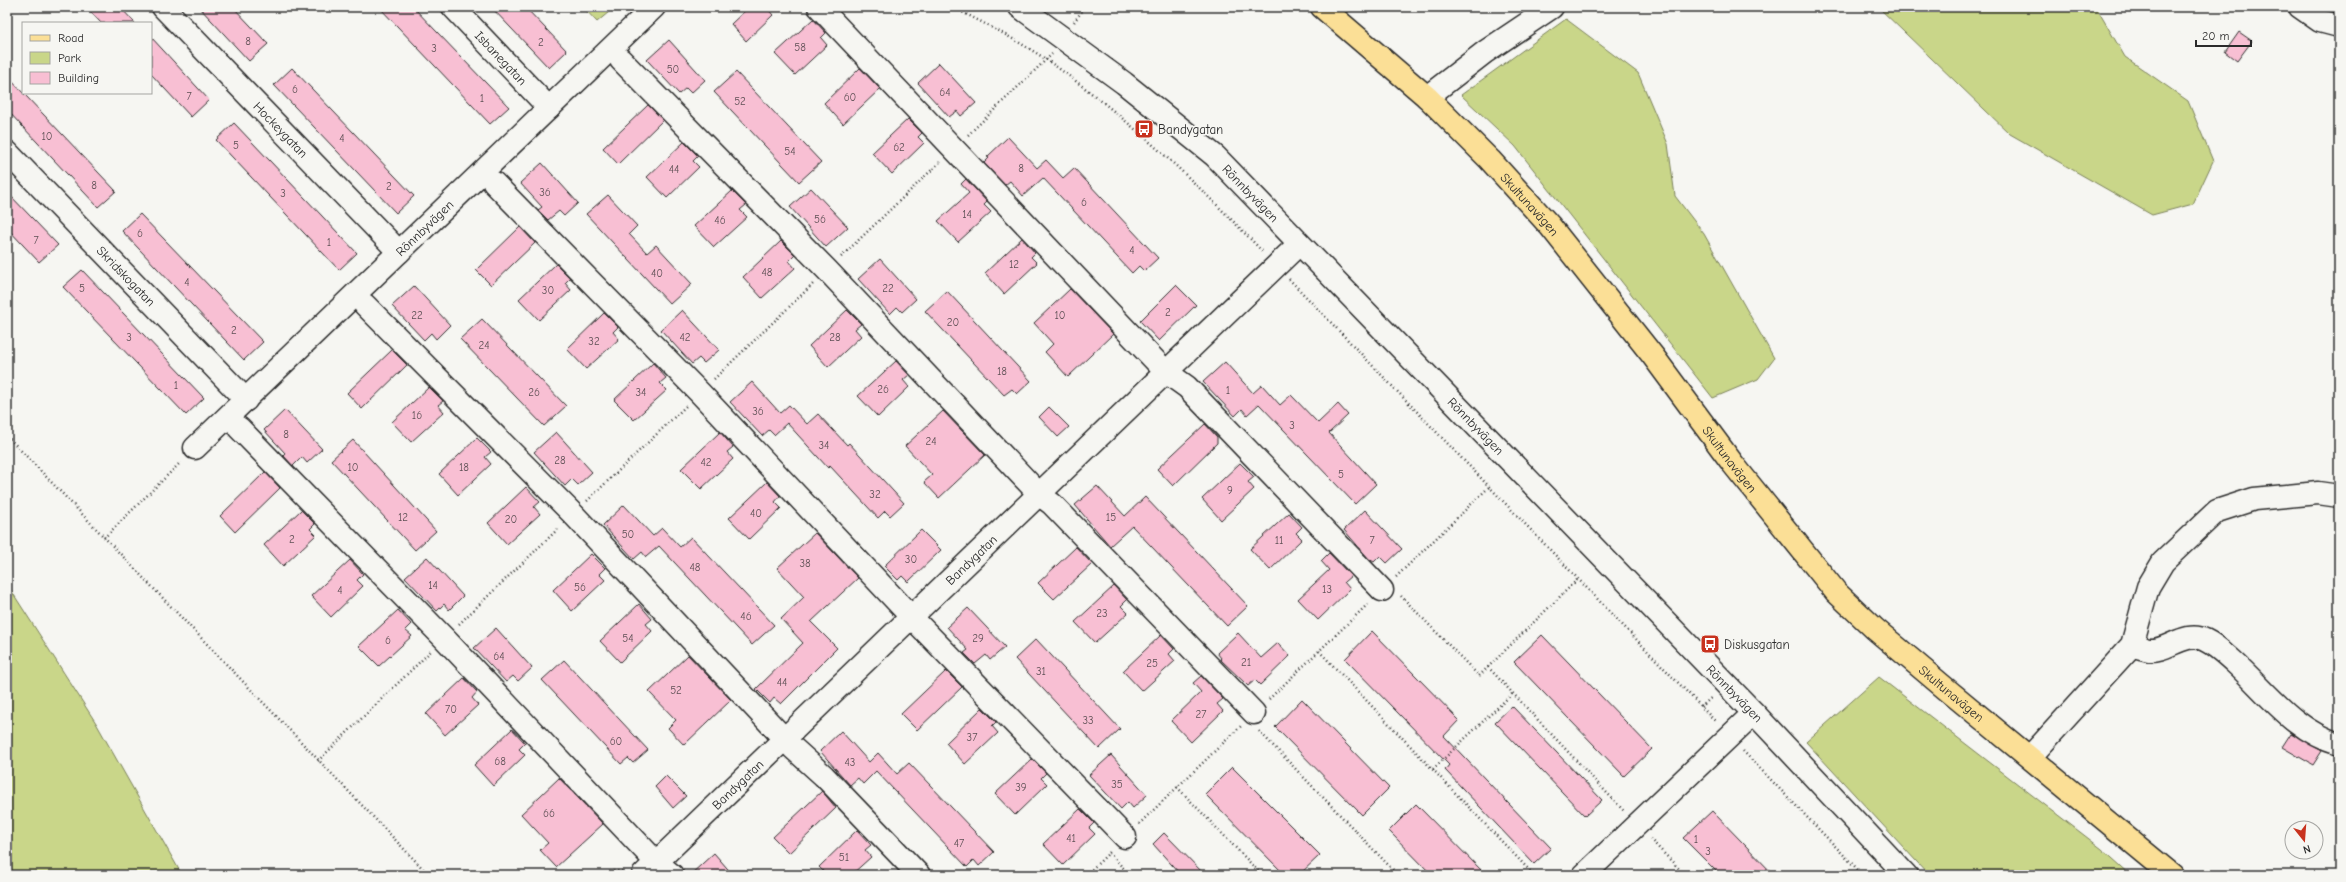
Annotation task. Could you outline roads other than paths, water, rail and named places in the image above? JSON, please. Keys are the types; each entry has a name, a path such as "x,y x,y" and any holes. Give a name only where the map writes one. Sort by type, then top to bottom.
{"main road":[{"name":"Skultunavägen","path":"1322,7 1427,97 1490,160 1550,226 1654,356 1733,464 1836,592 1875,629 2172,875"}],"street":[{"name":"Hockeygatan","path":"163,7 399,252"},
{"name":"Isbanegatan","path":"453,7 549,108"},
{"name":"Rönnbyvägen","path":"195,448 654,7"},
{"path":"819,7 955,148 1166,372 1187,387 1385,587"},
{"name":"Rönnbyvägen","path":"1020,7 1094,60 1187,131 1215,156 1754,714 1906,875"},
{"path":"1427,97 1485,52 1552,7"},
{"path":"2300,7 2320,20 2339,26"},
{"path":"621,60 827,270 1040,495 1052,504 1251,716"},
{"name":"Skridskogatan","path":"7,152 246,400"},
{"path":"494,183 700,392 913,618 1125,837"},
{"name":"Bandygatan","path":"657,871 785,739 913,618 1299,244"},
{"path":"365,305 573,514 785,739 824,776 919,875"},
{"path":"239,428 444,638 657,871"},
{"path":"2030,757 2132,645 2148,587 2156,572 2163,562 2217,511 2254,499 2318,493 2339,496"},
{"path":"2132,645 2150,650 2185,638 2193,637 2204,639 2222,651 2295,723 2325,740 2339,744"},
{"path":"1584,875 1729,736 1754,714"}],"place":[{"name":"Bandygatan","path":"1144,129"},
{"name":"Diskusgatan","path":"1710,644"}]}
